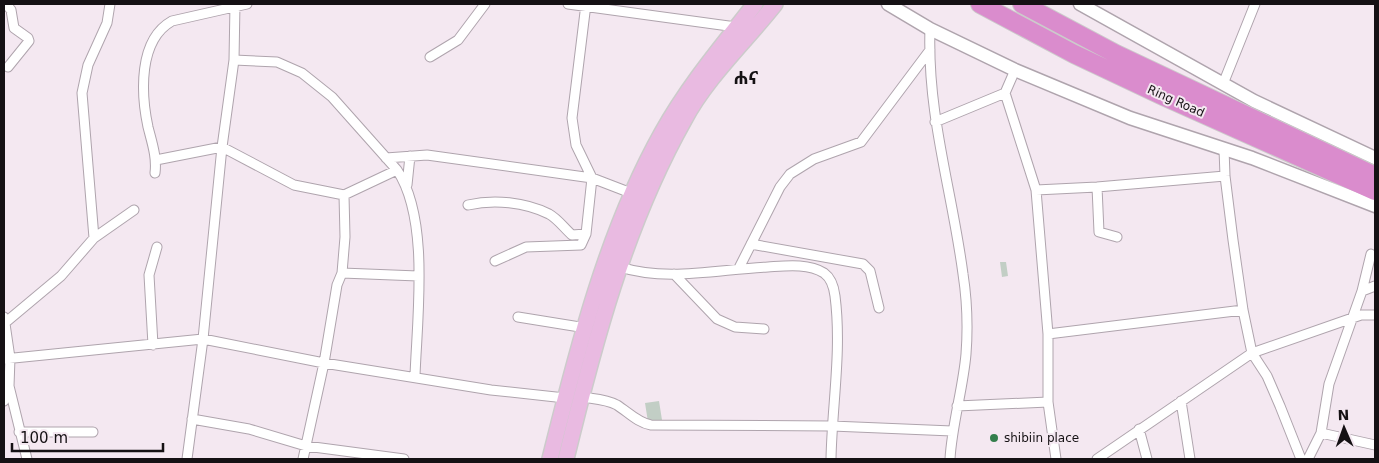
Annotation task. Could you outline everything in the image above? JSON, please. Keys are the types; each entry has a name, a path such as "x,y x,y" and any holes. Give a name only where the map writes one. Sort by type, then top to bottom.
{"highway":[{"name":"Ring Road","path":"980,4 1074,54 1162,96 1375,190"},
{"name":"Ring Road","path":"1022,4 1116,54 1375,176"}],"main road":[{"path":"566,459 582,397 604,294 613,240 631,193 662,133 697,76 755,4"},
{"path":"550,459 565,398 586,328 620,267 644,198 684,119 710,82 775,4"}],"street":[{"path":"6,4 11,10 14,28 28,38 29,42 8,67"},
{"path":"94,238 82,94 88,65 107,23 110,4"},
{"path":"155,173 156,160 148,127 144,83 148,53 154,38 162,26 172,21 247,4"},
{"path":"430,57 458,40 485,4"},
{"path":"568,4 586,4 736,27"},
{"path":"496,261 526,247 581,245 586,234 592,178 576,145 572,118 586,4"},
{"path":"888,4 930,29 1014,70 1130,118 1224,149 1375,206"},
{"path":"1080,4 1254,102 1375,158"},
{"path":"1223,84 1253,4"},
{"path":"187,459 203,339 222,147 234,60 234,6"},
{"path":"930,29 935,122 963,274 967,326 966,356 952,431 950,459"},
{"path":"739,268 780,187 790,174 814,160 862,142 930,50"},
{"path":"234,60 277,62 302,72 332,97 397,170 407,185"},
{"path":"1014,70 1005,93 1036,190 1048,334 1048,402 1056,459"},
{"path":"935,122 1005,93"},
{"path":"156,160 222,147 294,186 344,195 397,170"},
{"path":"1224,149 1225,176 1243,310 1252,353 1274,391 1301,459"},
{"path":"410,156 407,185 417,242 418,276 415,376"},
{"path":"386,158 427,156 592,178 631,193"},
{"path":"1036,190 1097,187 1225,176"},
{"path":"1097,187 1099,232 1117,237"},
{"path":"303,459 324,363 337,286 342,273 345,237 344,195"},
{"path":"468,205 492,201 525,205 550,214 572,235 586,234"},
{"path":"27,459 9,386 5,320 61,276 94,238 134,210"},
{"path":"751,244 863,264 870,271 879,308"},
{"path":"153,345 150,276 157,247"},
{"path":"1308,459 1321,433 1329,384 1362,291 1371,254"},
{"path":"620,267 633,271 674,274 739,268 794,266 824,274 832,283 835,295 838,359 831,459"},
{"path":"342,273 418,276"},
{"path":"674,274 717,319 735,326 764,329"},
{"path":"1362,291 1374,287 1375,298"},
{"path":"1048,334 1243,310"},
{"path":"1096,459 1252,353 1361,315 1375,315"},
{"path":"518,317 586,328"},
{"path":"7,358 203,339 324,363 415,376 491,390 565,398"},
{"path":"4,401 9,386"},
{"path":"582,397 605,400 616,404 644,424 651,425 832,426 952,431"},
{"path":"1181,401 1190,459"},
{"path":"957,406 1048,402"},
{"path":"192,419 249,429 306,446 355,455 404,459"},
{"path":"1139,429 1147,459"},
{"path":"19,432 93,432"},
{"path":"1321,433 1375,445"}],"building":[{"path":"1000,262 1006,262 1008,276 1002,277"},
{"path":"659,401 662,420 648,422 645,403"}],"place":[{"name":"shibiin place","path":"994,438"}],"district":[{"name":"ሐና","path":"746,78"}]}
